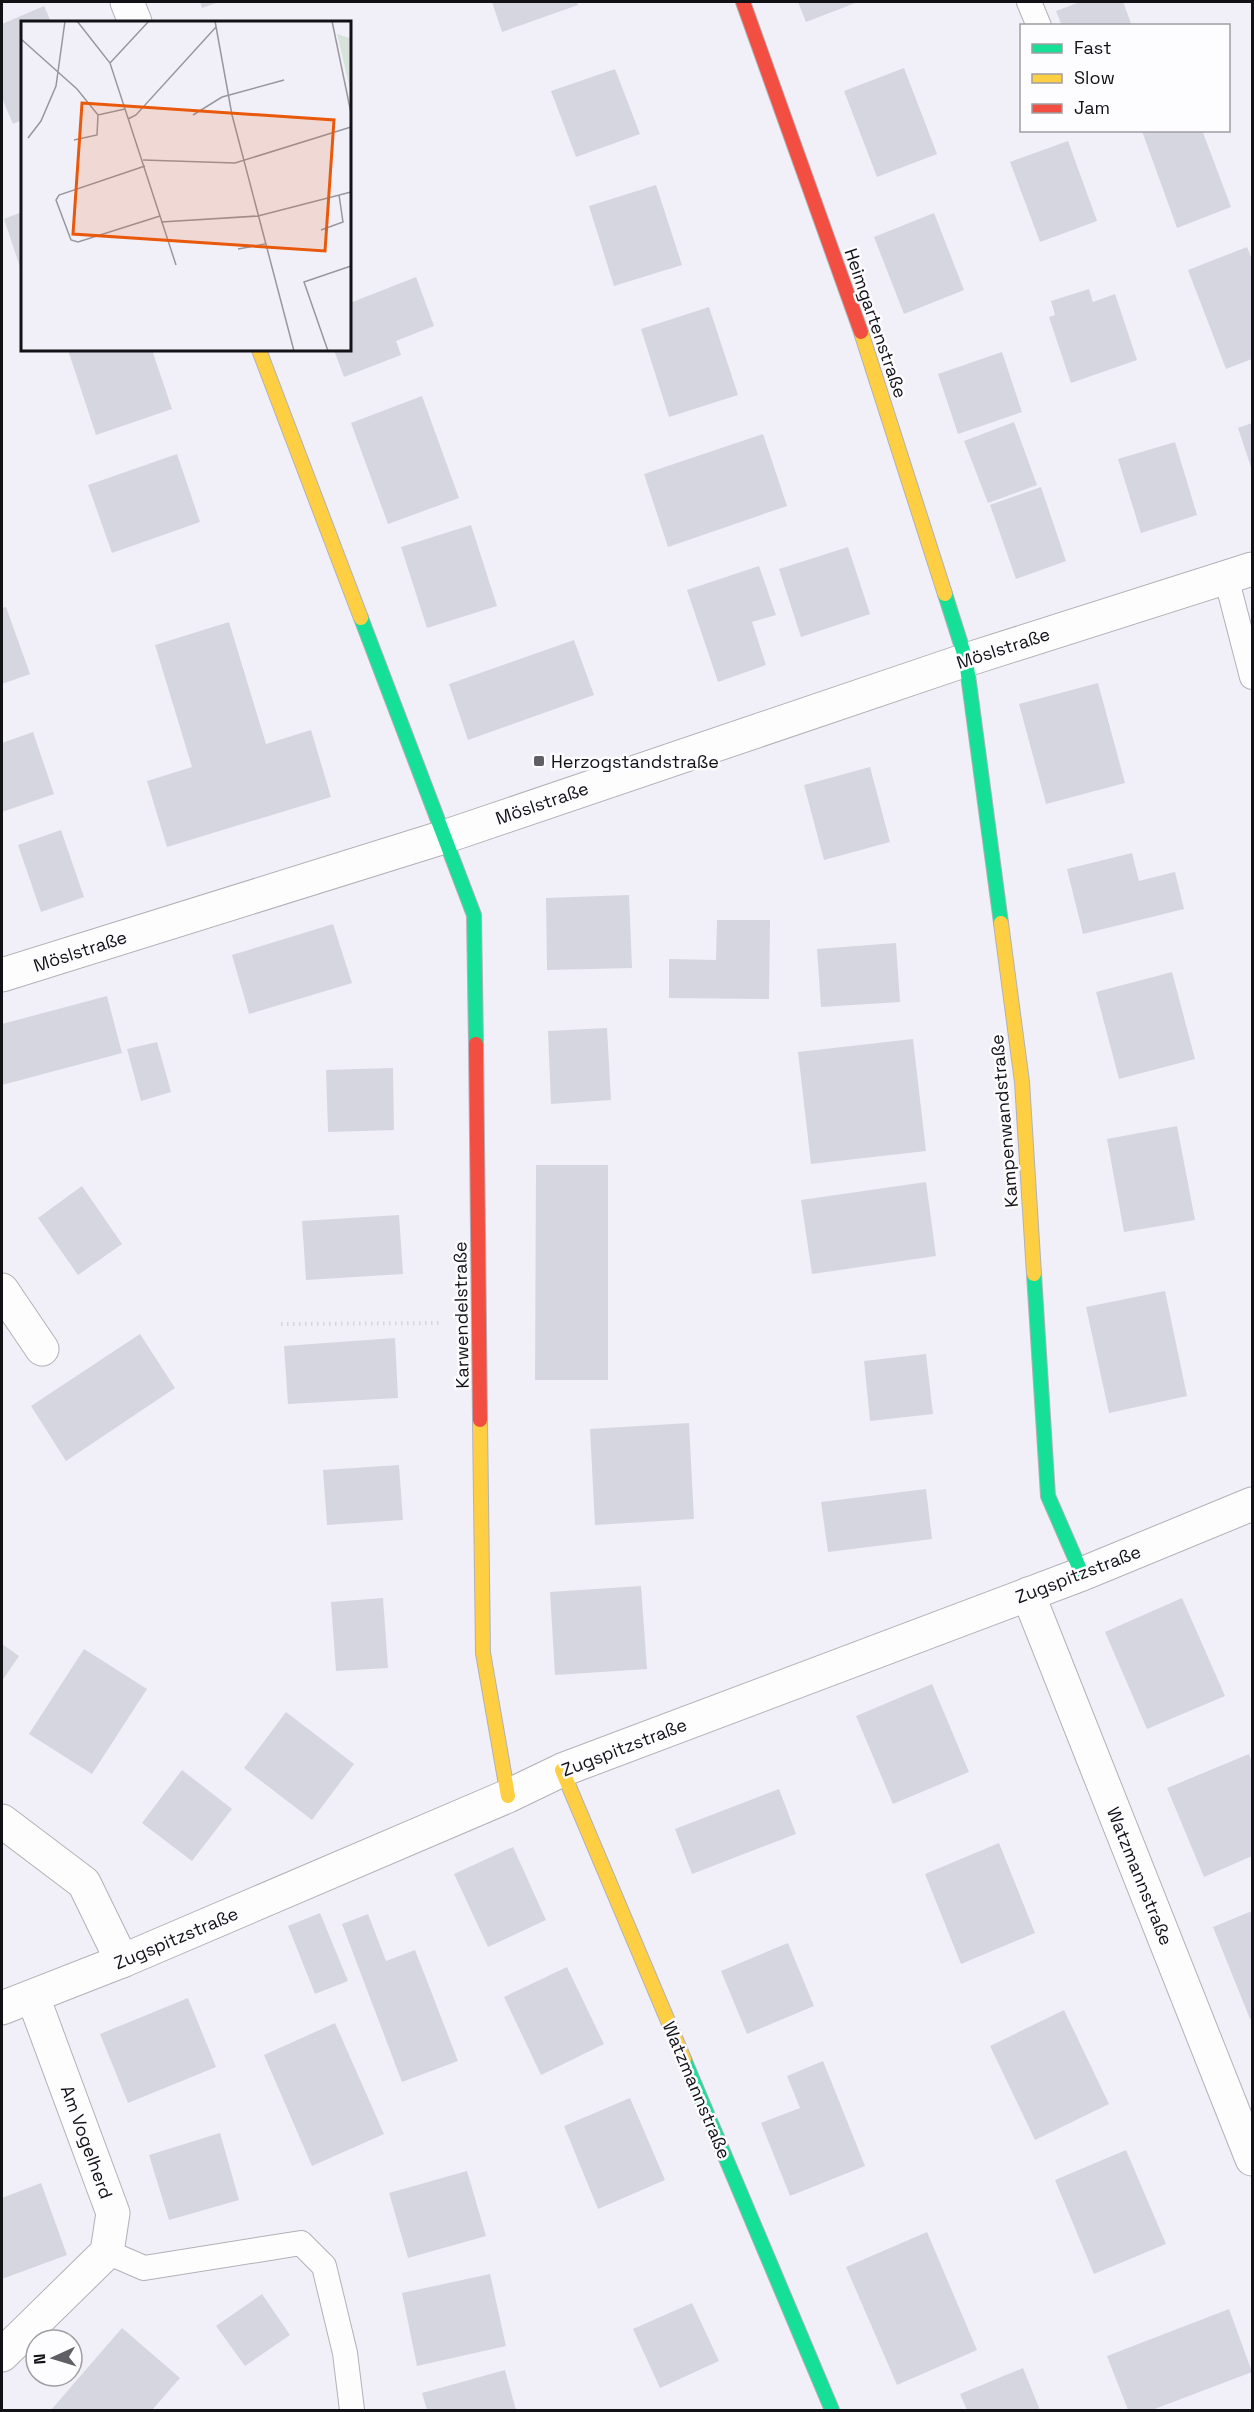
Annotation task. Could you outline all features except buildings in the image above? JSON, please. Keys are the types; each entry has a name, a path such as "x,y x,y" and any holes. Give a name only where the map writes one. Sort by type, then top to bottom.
{"street":[{"path":"127,2 135,21"},
{"name":"Heimgartenstraße","path":"743,2 871,361 966,660"},
{"path":"259,351 444,837"},
{"name":"Möslstraße","path":"2,975 444,837 966,660 1239,573"},
{"name":"Kampenwandstraße","path":"966,660 1022,1082 1048,1496 1082,1574"},
{"name":"Karwendelstraße","path":"444,837 474,915 483,1653 508,1796"},
{"path":"2,1290 42,1349"},
{"name":"Zugspitzstraße","path":"2,2008 122,1961 508,1796 562,1770 1082,1574 1252,1504"},
{"name":"Watzmannstraße","path":"1028,1594 1252,2158"},
{"name":"Watzmannstraße","path":"562,1770 832,2410"},
{"path":"2,1821 84,1883 122,1961"},
{"name":"Am Vogelherd","path":"33,1996 113,2213 107,2252"},
{"path":"2,2355 107,2252"}],"lane":[{"path":"1029,2 1038,24"},
{"path":"1239,573 1252,677"},
{"path":"107,2252 144,2268 301,2243 324,2266 345,2353 352,2410"}],"path":[{"path":"281,1324 479,1322"}],"traffic: fast":[{"path":"945,594 966,660 1001,923"},
{"path":"361,618 474,915 476,1044"},
{"path":"1034,1274 1048,1496 1082,1574"},
{"path":"684,2059 832,2410"}],"traffic: slow":[{"path":"861,332 945,594"},
{"path":"259,351 361,618"},
{"path":"1001,923 1022,1082 1034,1274"},
{"path":"480,1420 483,1653 508,1796"},
{"path":"562,1770 684,2059"}],"traffic: jam":[{"path":"743,2 861,332"},
{"path":"476,1044 480,1420"}],"place":[{"name":"Herzogstandstraße","path":"539,761"}]}
